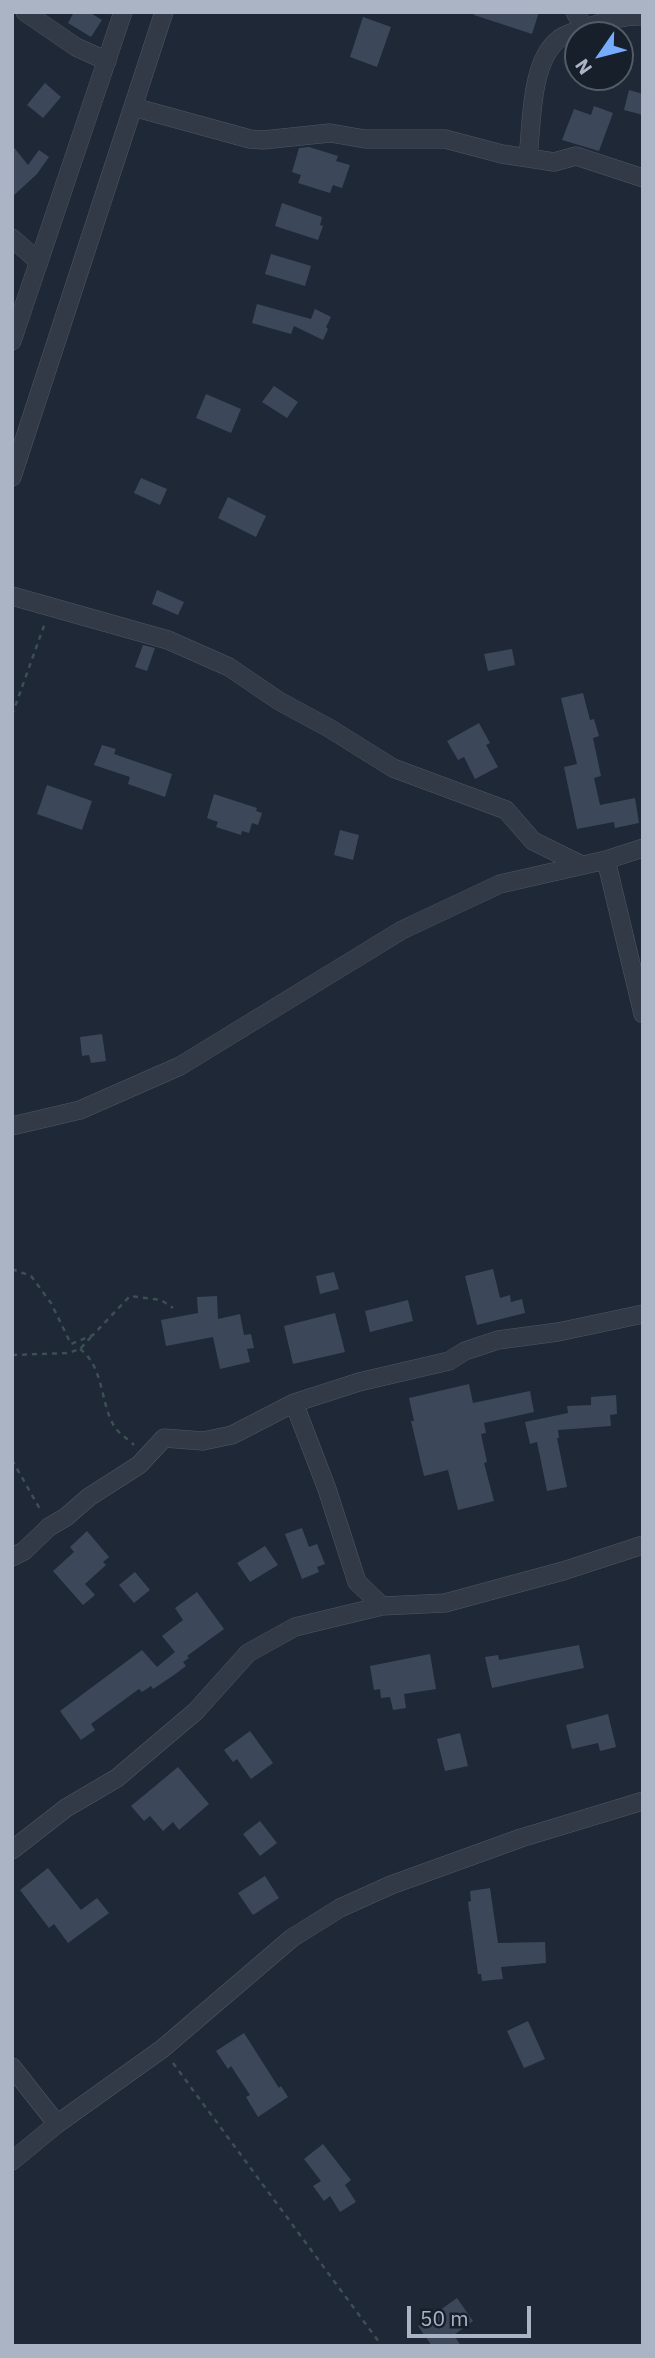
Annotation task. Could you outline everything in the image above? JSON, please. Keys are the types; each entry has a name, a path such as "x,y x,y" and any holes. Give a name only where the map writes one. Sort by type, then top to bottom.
{"street":[{"path":"25,12 76,47 107,61"},
{"path":"13,336 123,12"},
{"path":"12,477 164,12"},
{"path":"606,21 643,16"},
{"path":"528,158 540,68 549,50 564,37"},
{"path":"133,107 250,139 322,133 365,138 428,137 458,141 502,154 554,162 576,156 643,178"},
{"path":"12,238 39,262"},
{"path":"12,596 168,640 229,667 279,701 393,768 506,810 533,841 582,865"},
{"path":"12,1126 80,1110 180,1066 402,930 500,884 606,860 643,848"},
{"path":"606,860 643,1014"},
{"path":"12,1557 24,1551 49,1527 66,1517 89,1497 139,1465 164,1438 203,1441 232,1435 294,1403 359,1382 449,1362 466,1351 498,1340 558,1332 643,1314"},
{"path":"294,1403 327,1489 357,1582 382,1606"},
{"path":"12,1850 66,1808 117,1779 195,1711 248,1653 295,1627 382,1606 445,1603 563,1571 643,1545"},
{"path":"12,2161 57,2124 162,2049 292,1938 340,1908 391,1885 521,1838 643,1801"},
{"path":"12,2067 57,2124"}],"path":[{"path":"12,715 51,607"},
{"path":"12,1269 31,1276 51,1303 71,1344 93,1335"},
{"path":"12,1355 68,1353 80,1349 130,1296 161,1300 173,1308"},
{"path":"80,1349 96,1371 114,1427 145,1458"},
{"path":"12,1460 49,1527"},
{"path":"162,2049 382,2346"}],"building":[{"path":"74,12 89,12 102,20 91,37 68,23"},
{"path":"474,12 539,12 532,34 474,15"},
{"path":"363,17 391,27 377,67 350,57"},
{"path":"45,83 61,97 43,118 27,105"},
{"path":"629,91 643,94 643,115 624,110"},
{"path":"594,106 613,113 599,151 562,140 574,109 591,115"},
{"path":"12,145 28,165 39,150 49,157 37,174 12,197"},
{"path":"309,147 338,156 336,161 350,165 342,188 333,185 330,193 298,183 301,175 292,172 299,148"},
{"path":"282,203 322,217 320,225 323,226 318,240 275,226"},
{"path":"271,254 311,266 305,286 265,274"},
{"path":"257,304 311,319 315,309 331,317 326,327 328,329 323,340 294,326 291,334 252,323"},
{"path":"274,386 298,402 287,418 262,402"},
{"path":"206,394 241,409 231,433 196,418"},
{"path":"141,478 167,489 160,505 134,493"},
{"path":"228,497 266,516 256,537 218,518"},
{"path":"157,590 184,602 178,615 152,604"},
{"path":"143,645 155,648 147,671 135,667"},
{"path":"512,649 515,665 488,671 484,654"},
{"path":"583,693 590,720 594,719 599,736 593,738 601,776 594,778 600,805 635,798 639,823 615,828 614,822 577,829 564,767 577,764 561,698"},
{"path":"479,723 490,743 486,745 498,767 475,779 464,757 458,760 447,741"},
{"path":"102,745 116,749 114,754 172,774 165,797 128,784 130,777 94,765"},
{"path":"47,785 92,801 82,830 37,814"},
{"path":"214,794 257,808 256,811 262,813 258,825 252,823 249,833 242,831 241,835 216,827 218,822 207,818"},
{"path":"340,830 359,835 353,860 334,855"},
{"path":"102,1034 106,1061 91,1063 89,1055 82,1056 80,1037"},
{"path":"493,1269 500,1298 510,1295 511,1302 522,1299 525,1313 477,1325 465,1276"},
{"path":"334,1272 339,1289 320,1294 316,1276"},
{"path":"217,1296 218,1319 240,1314 244,1335 251,1334 254,1348 247,1349 250,1362 220,1369 213,1337 166,1346 161,1320 198,1313 197,1297"},
{"path":"408,1300 413,1321 370,1332 365,1311"},
{"path":"335,1313 345,1352 293,1364 284,1326"},
{"path":"469,1384 473,1403 530,1391 534,1412 484,1423 486,1433 481,1434 487,1462 484,1463 494,1501 458,1510 448,1470 424,1476 411,1421 414,1421 409,1398"},
{"path":"616,1395 617,1414 610,1415 611,1426 558,1430 557,1438 567,1487 547,1491 537,1442 530,1444 525,1422 568,1413 567,1406 591,1405 591,1397"},
{"path":"302,1528 309,1547 317,1544 325,1564 317,1567 319,1572 302,1579 285,1534"},
{"path":"87,1531 109,1557 103,1562 106,1565 85,1584 95,1595 83,1605 53,1571 74,1552 70,1547"},
{"path":"265,1546 278,1565 250,1582 237,1563"},
{"path":"135,1572 150,1590 134,1603 119,1585"},
{"path":"197,1592 224,1629 187,1656 189,1658 183,1662 186,1666 174,1675 153,1689 151,1686 142,1692 139,1689 91,1724 95,1730 81,1740 60,1711 142,1650 157,1667 175,1652 162,1636 183,1620 175,1608"},
{"path":"579,1645 584,1668 492,1688 485,1657 498,1655 499,1660"},
{"path":"430,1654 436,1689 404,1694 406,1708 393,1710 390,1697 381,1698 380,1689 374,1690 370,1666"},
{"path":"608,1714 616,1747 600,1751 598,1743 572,1749 566,1725"},
{"path":"250,1731 273,1763 251,1779 237,1759 233,1762 224,1750"},
{"path":"460,1733 468,1766 445,1771 437,1739"},
{"path":"178,1767 209,1804 179,1830 173,1822 163,1831 150,1816 144,1821 131,1806"},
{"path":"260,1821 277,1843 260,1856 243,1834"},
{"path":"48,1868 81,1910 97,1898 109,1913 68,1943 54,1924 49,1928 20,1890"},
{"path":"265,1876 279,1898 253,1915 238,1893"},
{"path":"490,1888 498,1943 545,1942 546,1963 501,1967 503,1979 482,1981 481,1974 478,1974 468,1902 471,1901 470,1891"},
{"path":"528,2021 545,2059 524,2068 507,2031"},
{"path":"244,2033 279,2088 281,2086 288,2097 258,2117 246,2097 250,2095 231,2066 228,2069 216,2051"},
{"path":"323,2144 351,2180 345,2185 356,2202 340,2212 330,2196 324,2201 313,2186 321,2181 304,2159"},
{"path":"457,2298 473,2321 454,2335 461,2346 432,2346 418,2326"}]}
